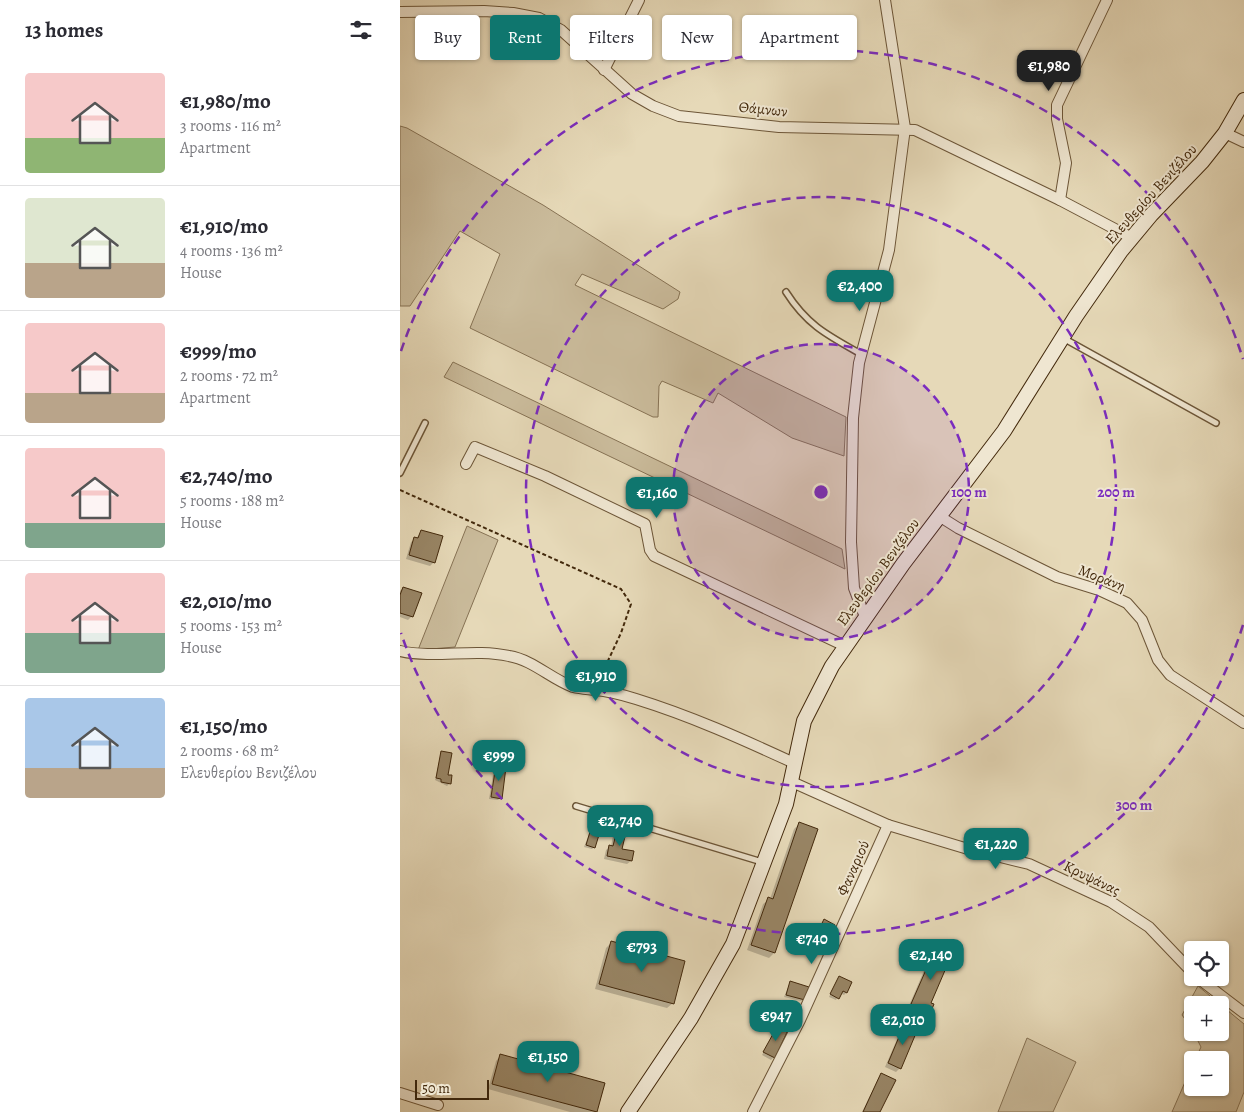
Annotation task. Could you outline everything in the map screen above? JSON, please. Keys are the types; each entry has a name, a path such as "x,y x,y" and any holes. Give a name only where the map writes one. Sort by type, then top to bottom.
{"main road":[{"name":"Ελευθερίου Βενιζέλου","path":"628,1112 671,1051 721,967 738,932 765,863 792,782 798,740 808,710 823,681 865,617 1004,431 1062,338 1115,259 1151,215 1202,162 1225,133 1244,100"}],"street":[{"path":"604,70 639,0"},
{"path":"865,617 854,588 850,516 853,418 861,354 889,250 905,128 885,0"},
{"path":"1060,200 1066,163 1057,119 1057,105 1107,0"},
{"name":"Θάμνων","path":"400,12 484,11 513,13 539,18 561,30 604,70 638,98 679,116 780,127 905,128 922,133 1060,200 1132,238"},
{"path":"1225,133 1244,142"},
{"path":"466,464 475,447 553,480 645,524 650,550 654,556 845,646"},
{"name":"Μοράνη","path":"939,516 958,528 1057,577 1104,592 1127,603 1142,620 1158,660 1170,675 1244,723"},
{"path":"400,651 411,654 470,652 510,656 527,661 562,683 578,689 597,690 639,700 711,725 794,763"},
{"name":"Κρυψάνας","path":"792,782 888,825 968,849 1029,864 1111,902 1149,927 1184,964"},
{"name":"Φαναριού","path":"752,1112 800,1020 888,825"},
{"path":"1209,986 1244,1013"},
{"path":"400,1092 438,1105"}],"lane":[{"path":"786,292 799,312 817,328 861,354"},
{"path":"1062,338 1216,424"},
{"path":"400,473 425,423"},
{"path":"576,806 765,863"}],"path":[{"path":"400,490 621,589 631,604 628,616 600,675 597,690"}],"shaded area":[{"path":"400,126 407,128 543,205 680,292 678,299 663,309 582,274 575,285 846,417 844,456 792,438 718,393 713,403 662,381 659,386 658,417 653,417 470,328 500,254 460,231 410,306 400,306"},
{"path":"453,362 842,549 845,569 444,377"},
{"path":"467,526 498,540 455,647 418,650"},
{"path":"1198,986 1210,996 1192,996"},
{"path":"1229,1012 1244,1024 1244,1092 1236,1112 1172,1112 1184,1084 1184,1096 1229,1096 1229,1051 1199,1051 1201,1047 1198,1041 1229,1041"},
{"path":"1027,1038 1076,1062 1053,1112 998,1112"}],"building":[{"path":"421,530 443,536 435,563 409,555 414,537 418,538"},
{"path":"403,587 422,593 413,617 400,613 400,595"},
{"path":"441,751 452,753 448,775 452,775 451,784 441,782 441,779 436,778"},
{"path":"496,765 506,767 502,799 491,797"},
{"path":"593,822 602,825 595,848 586,845"},
{"path":"799,822 818,829 775,953 751,945 768,897 773,899"},
{"path":"618,826 627,828 622,849 634,851 632,861 607,856 609,845 613,846"},
{"path":"824,919 835,925 826,942 816,936"},
{"path":"611,941 685,961 674,1004 599,984"},
{"path":"936,947 952,954 931,1003 934,1004 928,1019 921,1016 924,1010 911,1004"},
{"path":"839,976 852,982 847,993 843,991 839,999 830,994"},
{"path":"790,981 809,987 805,1000 786,995"},
{"path":"913,1023 919,1026 901,1069 888,1063 904,1025 911,1028"},
{"path":"778,1025 788,1030 775,1058 763,1052"},
{"path":"500,1054 605,1083 597,1112 492,1084"},
{"path":"881,1073 896,1080 880,1112 863,1112"}]}
